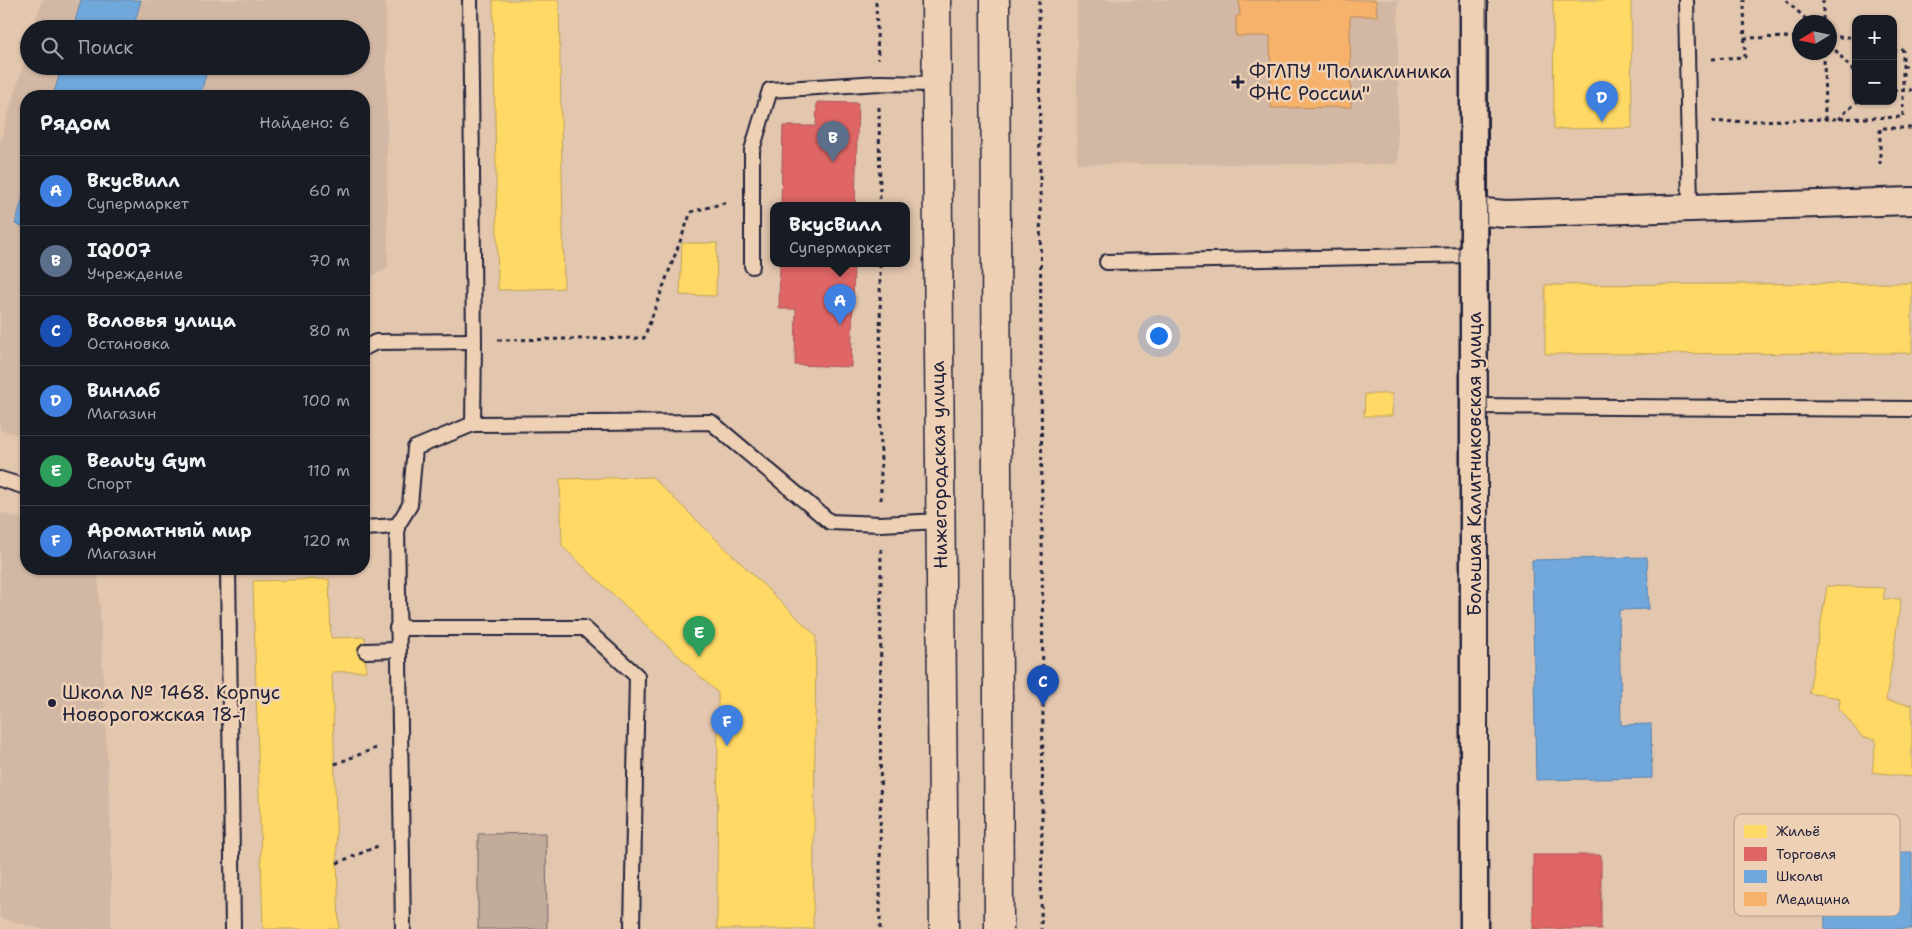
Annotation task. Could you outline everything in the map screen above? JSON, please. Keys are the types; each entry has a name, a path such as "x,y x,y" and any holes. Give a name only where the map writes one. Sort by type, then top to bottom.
{"main road":[{"name":"Нижегородская улица","path":"936,0 944,929"},
{"path":"995,0 999,929"}],"street":[{"name":"Большая Калитниковская улица","path":"1474,0 1474,929"},
{"path":"1474,211 1505,214 1912,201"}],"lane":[{"path":"470,0 474,341 473,424"},
{"path":"1686,0 1690,208"},
{"path":"752,266 752,150 770,90 879,83 936,84"},
{"path":"1107,262 1474,255"},
{"path":"370,345 376,342 474,341"},
{"path":"1474,406 1912,409"},
{"path":"402,929 398,740 397,526 410,505 415,448 473,424 711,422 830,522 881,524 940,521"},
{"path":"0,479 20,485"},
{"path":"370,528 397,526"},
{"path":"228,575 233,929"},
{"path":"397,628 584,628 637,676 632,929"},
{"path":"366,651 397,650"}],"path":[{"path":"1039,0 1043,706 1041,929"},
{"path":"1713,68 1712,59 1745,57 1744,0"},
{"path":"1786,0 1802,15"},
{"path":"1823,0 1823,15"},
{"path":"1837,37 1852,36"},
{"path":"1744,38 1792,37"},
{"path":"1714,113 1714,122 1903,117 1903,50 1897,51"},
{"path":"1837,52 1852,69"},
{"path":"1824,60 1825,119"},
{"path":"1903,66 1912,66"},
{"path":"1897,90 1912,90"},
{"path":"1838,119 1854,105"},
{"path":"1880,165 1880,128 1912,128"},
{"path":"474,341 644,338 691,212 752,195"},
{"path":"880,267 880,929"},
{"path":"335,764 398,740"},
{"path":"337,863 401,837"}],"shaded area":[{"path":"42,0 386,0 388,268 370,277 370,90 20,90 20,435 0,430 0,142 20,75 370,75 370,20 36,20"},
{"name":"ФГЛПУ \"Поликлиника ФНС России\"","path":"1077,0 1398,0 1398,164 1077,164"},
{"name":"Школа № 1468. Корпус Новорогожская 18-1","path":"0,512 20,518 20,575 98,575 111,838 111,929 41,929 0,918"},
{"path":"546,833 547,929 478,929 478,834"}],"building: Жильё":[{"path":"493,0 559,0 564,288 498,290"},
{"path":"1553,0 1631,0 1632,128 1554,129"},
{"path":"682,243 717,243 716,296 680,295"},
{"path":"1912,283 1912,353 1545,354 1545,285"},
{"path":"1365,394 1392,394 1392,416 1364,416"},
{"path":"652,477 816,636 813,929 717,929 718,693 562,546 560,479"},
{"path":"329,579 331,638 365,637 366,671 332,672 339,929 263,929 253,581"},
{"path":"1827,586 1885,588 1883,599 1901,599 1886,701 1912,705 1912,777 1872,772 1876,739 1862,737 1839,708 1840,698 1809,693"}],"building: Торговля":[{"path":"817,102 858,103 855,202 781,202 783,126 816,126"},
{"path":"780,267 854,267 851,367 795,365 796,309 779,309"},
{"path":"1533,855 1601,855 1601,929 1533,929"}],"building: Школы":[{"path":"81,0 141,0 135,20 75,20"},
{"path":"59,75 206,75 202,90 55,90"},
{"path":"20,207 20,226 15,224"},
{"path":"1647,557 1649,609 1619,610 1621,725 1651,724 1652,778 1536,780 1532,560"},
{"path":"1900,852 1912,852 1912,929 1825,929 1825,916 1900,916"}],"building: Медицина":[{"path":"1239,0 1376,0 1377,16 1350,16 1351,107 1271,108 1270,36 1236,36 1236,16 1240,15"}],"tram line":[{"path":"1459,0 1459,929"},
{"path":"1486,0 1489,929"}],"place":[{"name":"ФГЛПУ \"Поликлиника ФНС России\"","path":"1238,82"},
{"name":"Винлаб","path":"1602,122"},
{"name":"IQ007","path":"833,162"},
{"name":"ВкусВилл","path":"840,325"},
{"name":"Beauty Gym","path":"699,657"},
{"name":"Школа № 1468. Корпус Новорогожская 18-1","path":"52,703"},
{"name":"Воловья улица","path":"1043,706"},
{"name":"Ароматный мир","path":"727,746"}]}
